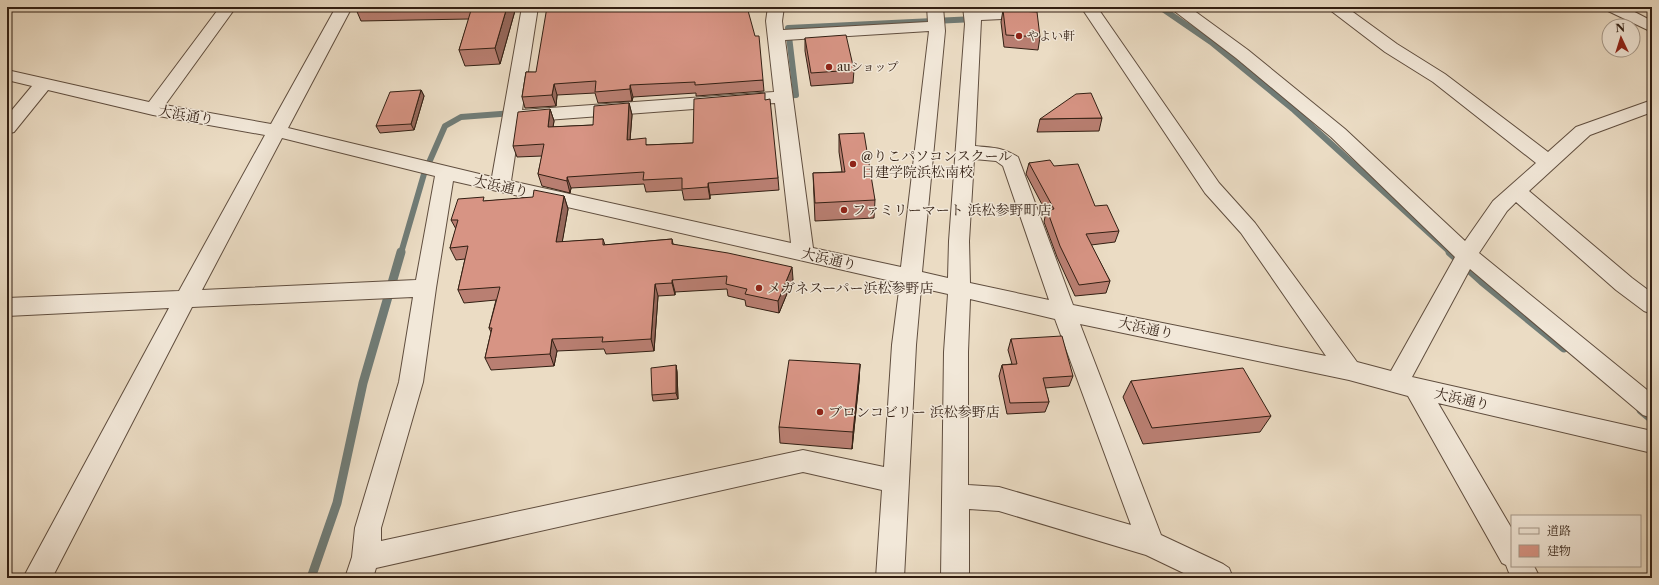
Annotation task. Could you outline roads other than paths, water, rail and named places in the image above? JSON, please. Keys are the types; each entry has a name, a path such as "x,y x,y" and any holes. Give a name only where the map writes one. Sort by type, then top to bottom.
{"street":[{"path":"153,109 228,7"},
{"path":"38,578 186,298 344,7"},
{"path":"500,186 530,7"},
{"path":"776,7 774,21 803,253"},
{"path":"890,578 904,345 912,278 936,26 935,7"},
{"path":"955,578 956,352 959,288 959,241 973,24 971,12 1002,14 1029,7"},
{"path":"1090,7 1212,188 1248,228 1349,370"},
{"path":"1179,7 1242,54 1338,133 1467,254 1652,408"},
{"path":"1336,7 1391,48 1439,78 1548,162"},
{"path":"1612,7 1652,27"},
{"path":"776,35 936,26"},
{"name":"大浜通り","path":"7,75 153,109 277,131 500,186 1064,312 1349,370 1652,442"},
{"path":"7,128 44,83"},
{"path":"511,117 783,97"},
{"path":"1511,552 1407,385 1467,254 1500,206 1583,131 1652,106"},
{"path":"965,152 1000,155 1011,162 1064,312 1151,544"},
{"path":"445,173 425,288 411,382 368,528 363,568 804,461 895,481"},
{"path":"1516,191 1624,284 1652,305"},
{"path":"7,306 425,288"},
{"path":"955,496 999,499 1151,544 1213,573 1219,578"},
{"path":"1520,567 1526,578"}],"waterway":[{"path":"1025,12 1046,7"},
{"path":"1160,7 1211,42 1294,110 1451,253"},
{"path":"783,96 796,95 788,28 975,19"},
{"path":"401,253 424,174 445,126 461,117 514,113"},
{"path":"311,578 337,503 363,383 401,252"},
{"path":"1450,252 1482,281 1564,348"},
{"path":"1641,410 1652,419"}],"place":[{"name":"やよい軒","path":"1019,36"},
{"name":"auショップ","path":"829,67"},
{"name":"@りこパソコンスクール 日建学院浜松南校","path":"853,164"},
{"name":"ファミリーマート 浜松参野町店","path":"844,210"},
{"name":"メガネスーパー浜松参野店","path":"759,288"},
{"name":"ブロンコビリー 浜松参野店","path":"820,412"}]}
